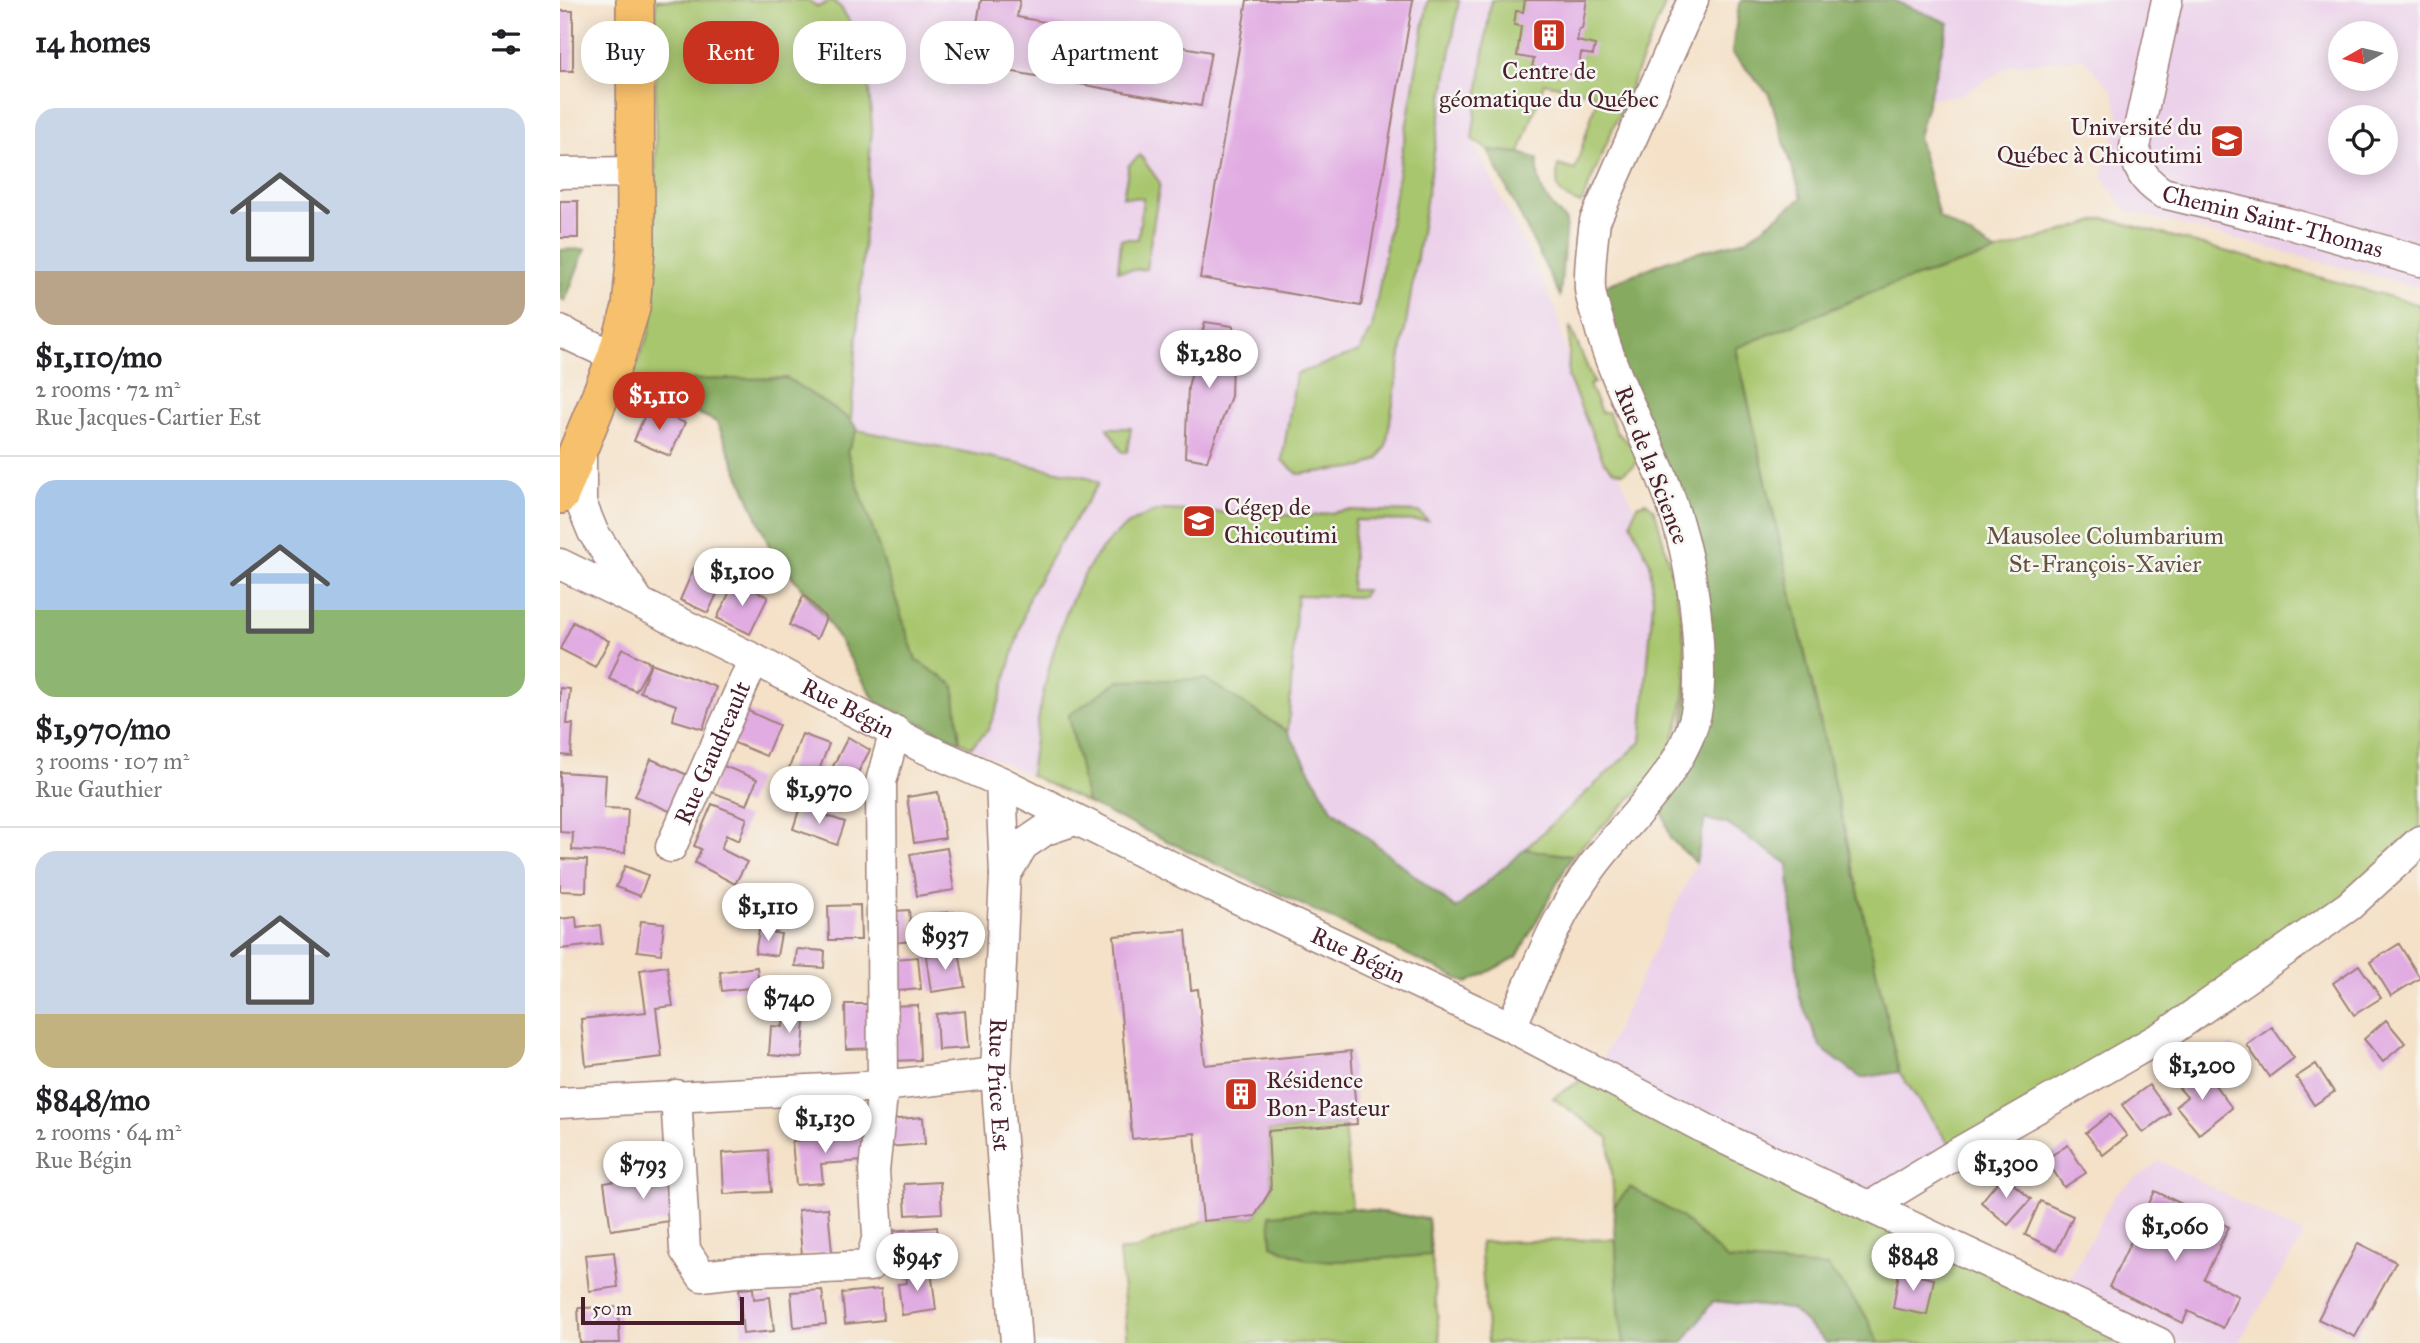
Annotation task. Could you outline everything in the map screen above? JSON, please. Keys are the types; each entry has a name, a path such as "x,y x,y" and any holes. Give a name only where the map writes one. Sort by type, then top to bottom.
{"main road":[{"path":"560,495 616,357 631,308 636,248 635,0"}],"street":[{"name":"Rue de la Science","path":"1511,1027 1558,922 1592,867 1656,792 1680,757 1695,718 1699,664 1696,606 1685,545 1662,478 1602,336 1590,292 1590,254 1595,221 1693,0"},
{"name":"Chemin Saint-Thomas","path":"2167,0 2135,147 2141,174 2151,185 2163,193 2287,223 2420,261"},
{"path":"560,173 636,172"},
{"path":"560,331 616,357"},
{"path":"581,442 581,503 593,532 639,603"},
{"name":"Rue Bégin","path":"560,564 754,659 922,747 1001,782 1075,820 1511,1027 1725,1139 2159,1343"},
{"name":"Rue Gaudreault","path":"671,847 754,659"},
{"path":"676,1095 685,1250 702,1276 870,1266 878,1236 874,1171 883,1086 881,782 895,731"},
{"name":"Rue Price Est","path":"1001,782 1004,875 996,1073 1016,1343"},
{"path":"1004,875 1023,845 1045,830 1075,820"},
{"path":"1869,1207 2166,1034 2349,906 2420,841"},
{"path":"560,1103 883,1086 996,1073"}],"shaded area":[{"name":"Cégep de Chicoutimi","path":"655,0 1491,0 1472,139 1556,310 1566,354 1627,491 1672,603 1677,702 1602,814 1467,983 876,702 826,618 771,550 717,422 629,381 649,333 655,297 655,84 669,84 669,21 655,21"},
{"name":"Université du Québec à Chicoutimi","path":"1892,0 2420,0 2420,288 2126,210 2102,176 2120,119 2113,92 2083,58 2012,65 1962,94 1928,100 1949,23"},
{"path":"1704,819 1727,824 1788,864 1793,919 1861,1078 1899,1072 1956,1154 1869,1207 1597,1070 1696,863"},
{"path":"2160,1161 2304,1235 2238,1343 2159,1343 2060,1296 2116,1193"},
{"path":"1713,1301 1791,1309 1827,1343 1683,1343"}],"green space":[{"path":"656,0 808,0 818,7 832,0 842,9 849,21 793,21 793,84 869,84 872,128 851,420 857,430 1087,477 1099,483 1029,597 999,703 988,730 971,747 876,702 826,618 771,550 717,422 629,381 649,333 655,297 656,84 669,84 669,21 656,21"},
{"path":"1428,0 1459,0 1386,446 1378,459 1363,467 1298,474 1282,460 1296,374 1359,352 1372,329"},
{"path":"1491,0 1667,0 1581,204 1567,198 1559,190 1558,165 1575,170 1598,95 1544,83 1520,153 1488,150 1472,139"},
{"path":"1742,0 1892,0 1949,23 1918,137 1939,217 1997,252 1885,287 1736,348 1899,1072 1861,1078 1821,1048 1799,996 1788,864 1727,824 1705,819 1696,863 1671,839 1656,792 1680,757 1696,605 1590,292 1671,259 1746,240 1802,198 1769,94 1732,53 1739,4"},
{"path":"1488,150 1520,153 1538,159 1539,178 1544,193 1566,221 1560,296"},
{"path":"1140,155 1160,183 1146,269 1118,271 1121,239 1138,239 1143,198 1123,197 1129,165"},
{"name":"Mausolee Columbarium St-François-Xavier","path":"2105,218 2420,305 2420,841 2349,906 1956,1154 1899,1072 1736,348 1885,287"},
{"path":"585,249 565,301 560,298 560,250"},
{"path":"1570,326 1594,383 1589,385 1601,412 1608,412 1617,433 1630,444 1635,443 1638,452 1635,465 1623,473 1613,470 1604,462 1568,377"},
{"path":"787,378 851,420 857,430 847,452 916,660 954,685 960,742 876,702 826,618 771,550 717,422 629,381"},
{"path":"1108,428 1131,428 1127,452 1122,452"},
{"path":"1646,502 1653,508 1657,518 1681,616 1685,683 1681,716 1670,747 1652,776 1572,856 1525,849 1641,742 1653,601 1650,563 1631,523 1637,505"},
{"path":"1163,510 1312,516 1347,510 1419,512 1428,521 1355,520 1351,590 1366,590 1362,597 1297,595 1288,732 1205,679 1069,715 1087,803 1030,775 1041,702 1051,661 1064,619 1081,581 1103,548 1130,524"},
{"path":"1205,679 1288,732 1332,809 1456,909 1525,849 1572,856 1517,957 1467,983 1087,803 1069,715 1119,681"},
{"path":"1597,1070 2159,1343 1827,1343 1791,1309 1713,1301 1683,1343 1488,1343 1480,1242 1617,1239 1609,1138 1553,1098"},
{"path":"1344,1125 1352,1208 1428,1219 1440,1343 1128,1343 1119,1251 1137,1249 1203,1221 1255,1216 1271,1189 1268,1131"},
{"path":"1630,1187 1680,1216 1728,1260 1828,1267 1866,1316 1879,1343 1827,1343 1791,1309 1713,1301 1683,1343 1624,1343 1619,1310 1614,1206"},
{"path":"1352,1208 1428,1219 1431,1255 1346,1261 1307,1260 1272,1245 1270,1215"}],"building":[{"path":"981,0 1020,0 1017,17 1039,21 1028,21 1028,75 1014,72 1014,21 977,21"},
{"path":"1247,0 1413,0 1361,306 1200,278"},
{"name":"Centre de géomatique du Québec","path":"1525,0 1587,0 1577,41 1595,45 1593,55 1581,53 1578,76 1532,67 1534,59 1517,56 1521,26 1514,25 1516,11 1523,12"},
{"path":"560,11 573,11 573,71 560,71"},
{"path":"1183,47 1211,52 1201,106 1080,84 1183,84"},
{"path":"560,201 578,201 578,238 560,238"},
{"path":"1205,322 1233,326 1231,396 1207,461 1185,457 1188,387"},
{"path":"648,407 685,423 670,456 634,441"},
{"path":"694,568 723,581 708,613 680,600"},
{"path":"735,581 768,597 750,634 717,618"},
{"path":"804,595 826,618 817,639 789,625"},
{"path":"573,622 609,641 595,667 560,649"},
{"path":"622,648 651,663 636,691 609,679"},
{"path":"651,663 716,687 703,729 673,720 676,705 640,692"},
{"path":"560,688 570,689 567,724 573,724 571,756 560,755"},
{"path":"744,709 779,725 766,756 730,741"},
{"path":"802,734 829,744 815,781 788,771"},
{"path":"848,737 870,750 853,782 831,770"},
{"path":"651,759 690,776 674,813 635,796"},
{"path":"721,765 757,779 747,805 711,792"},
{"path":"560,772 606,775 604,808 628,809 625,853 572,850 573,833 560,832"},
{"path":"938,792 945,838 914,843 907,797"},
{"path":"712,804 747,818 739,841 726,835 721,849 747,862 735,884 695,863 701,849 694,846"},
{"path":"800,807 845,822 837,845 793,829"},
{"path":"947,848 954,890 917,896 910,854"},
{"path":"560,859 587,860 586,892 560,891"},
{"path":"625,866 648,875 640,896 616,887"},
{"path":"860,905 861,940 829,940 828,906"},
{"path":"909,910 912,941 892,943 890,925 897,924 895,911"},
{"path":"954,912 955,944 925,945 923,914"},
{"path":"576,917 577,928 600,925 602,944 560,949 560,919"},
{"path":"641,921 664,923 661,954 637,951"},
{"path":"759,930 781,934 777,956 755,953"},
{"name":"Résidence Bon-Pasteur","path":"1186,930 1191,990 1198,989 1205,1065 1351,1051 1357,1124 1268,1131 1271,1189 1255,1216 1203,1221 1195,1133 1132,1139 1114,936"},
{"path":"2399,944 2420,978 2391,996 2370,962"},
{"path":"797,949 825,951 824,968 795,966"},
{"path":"959,951 965,987 931,992 926,956"},
{"path":"918,957 921,989 897,991 894,959"},
{"path":"2359,965 2381,998 2354,1015 2333,983"},
{"path":"667,966 673,1006 656,1008 662,1057 586,1066 581,1019 646,1012 640,970"},
{"path":"757,967 759,987 722,991 720,972"},
{"path":"845,1004 874,1004 880,1048 846,1049"},
{"path":"918,1005 920,1060 888,1061 886,1006"},
{"path":"784,1008 806,1010 802,1058 769,1055 771,1026 783,1027"},
{"path":"965,1011 968,1048 938,1050 936,1014"},
{"path":"2386,1020 2405,1043 2383,1062 2364,1039"},
{"path":"2272,1027 2294,1058 2269,1077 2247,1045"},
{"path":"2232,1045 2248,1074 2227,1085 2211,1057"},
{"path":"2316,1064 2334,1092 2314,1105 2296,1077"},
{"path":"2203,1069 2232,1108 2199,1134 2176,1106 2187,1097 2179,1088"},
{"path":"2149,1085 2170,1113 2143,1133 2122,1105"},
{"path":"2110,1114 2127,1136 2103,1155 2086,1133"},
{"path":"923,1117 925,1144 888,1147 886,1120"},
{"path":"861,1131 863,1161 821,1164 823,1183 796,1185 792,1141 821,1139 822,1145 830,1144 830,1132"},
{"path":"2068,1145 2086,1173 2064,1187 2046,1159"},
{"path":"768,1150 771,1192 724,1194 722,1153"},
{"path":"674,1172 682,1219 611,1230 604,1183"},
{"path":"2003,1175 2031,1199 2008,1225 1981,1202"},
{"path":"940,1182 942,1213 906,1215 904,1184"},
{"path":"2155,1191 2229,1227 2204,1279 2238,1296 2223,1328 2188,1311 2183,1323 2109,1287"},
{"path":"2040,1201 2073,1216 2057,1250 2025,1235"},
{"path":"828,1208 832,1252 802,1255 798,1210"},
{"path":"937,1227 940,1260 896,1264 893,1231"},
{"path":"2358,1243 2396,1262 2355,1337 2318,1319"},
{"path":"614,1252 618,1287 589,1291 585,1255"},
{"path":"931,1270 936,1310 902,1315 898,1284 907,1283 906,1273"},
{"path":"1899,1272 1934,1279 1927,1315 1893,1308"},
{"path":"753,1288 754,1299 770,1297 774,1331 743,1334 739,1289"},
{"path":"881,1289 883,1320 845,1324 842,1293"},
{"path":"822,1290 826,1324 794,1327 791,1292"},
{"path":"618,1307 620,1343 580,1343 578,1308"}],"place":[{"name":"Centre de géomatique du Québec","path":"1549,35"},
{"name":"Université du Québec à Chicoutimi","path":"2227,141"},
{"name":"Cégep de Chicoutimi","path":"1199,521"},
{"name":"Résidence Bon-Pasteur","path":"1241,1094"}]}
